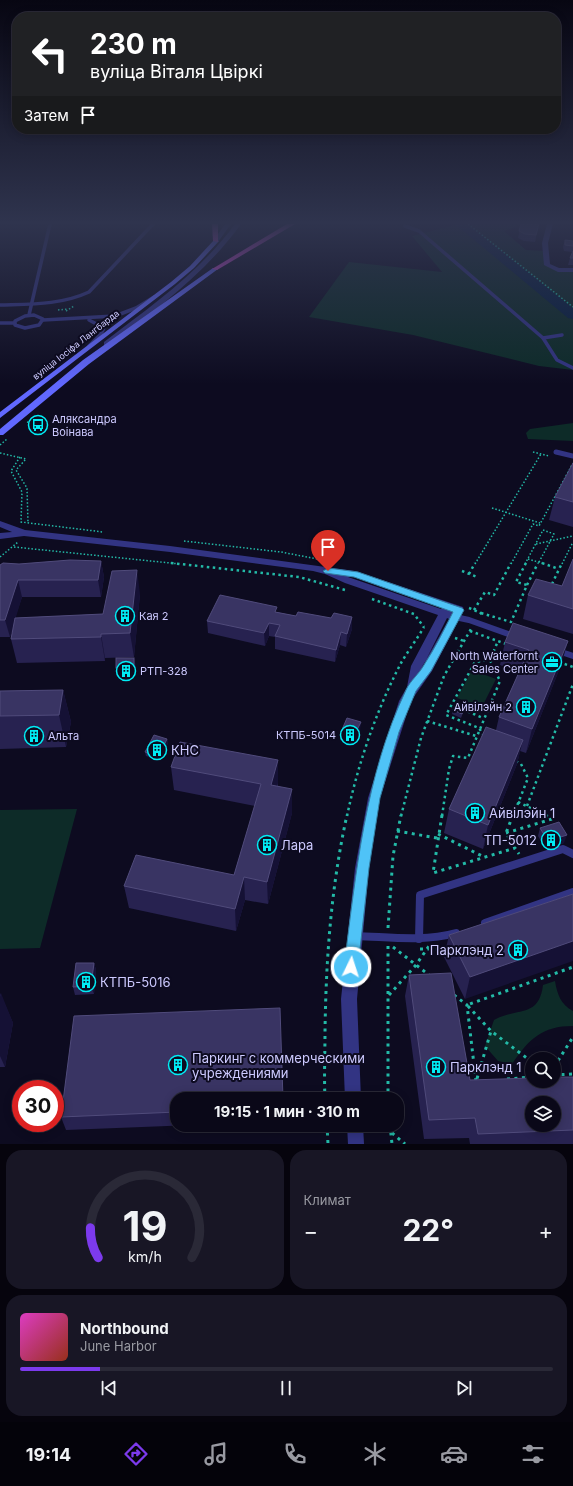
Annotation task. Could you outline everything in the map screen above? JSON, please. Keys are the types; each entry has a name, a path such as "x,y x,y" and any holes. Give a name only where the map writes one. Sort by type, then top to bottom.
{"main road":[{"name":"вуліца Іосіфа Лангбарда","path":"0,416 179,277"},
{"name":"вуліца Іосіфа Лангбарда","path":"0,433 86,362 203,277"}],"street":[{"path":"86,362 191,277"},
{"path":"0,524 24,533"},
{"path":"0,536 24,533 252,559 328,571 349,581 446,610 461,612 428,668 411,690"},
{"path":"353,1092 349,999 354,936 374,798 394,732 411,690 416,666 446,610"},
{"path":"355,1132 356,1144"}],"lane":[{"path":"29,315 37,277"},
{"path":"0,305 67,301 89,292 103,277"},
{"path":"473,277 543,338 551,347 555,359 559,363 573,368"},
{"path":"14,323 21,317 29,315 38,316 43,320 115,316 136,308 157,295"},
{"path":"68,319 94,321 104,328 101,334 86,350"},
{"path":"0,323 14,323 21,328 30,328 39,325 43,320"},
{"path":"543,338 562,335"},
{"path":"556,452 573,456"},
{"path":"461,612 472,621 520,638"},
{"path":"550,648 573,656"},
{"path":"419,939 420,895 563,849 573,854"},
{"path":"479,925 573,892"},
{"path":"354,936 388,940 443,938 464,930"}],"path":[{"path":"536,277 573,307"},
{"path":"533,452 549,456"},
{"path":"0,453 20,457 26,459 16,470 27,488 29,514 28,523 21,522 22,492 10,471 20,457"},
{"path":"469,574 541,454"},
{"path":"474,610 485,592 494,595 533,524 539,526 573,463"},
{"path":"492,508 540,523"},
{"path":"461,612 474,610 511,622 527,585 554,534 543,530 528,558 516,582 527,585"},
{"path":"536,544 573,536"},
{"path":"549,590 573,542"},
{"path":"14,547 299,577 349,591"},
{"path":"319,558 334,562"},
{"path":"528,558 560,569"},
{"path":"462,571 477,577"},
{"path":"522,598 529,600"},
{"path":"371,599 414,614 424,627"},
{"path":"388,1092 388,940 393,856 403,803 427,721 444,676 470,631 472,621 481,613"},
{"path":"470,631 513,646"},
{"path":"498,641 490,660 500,681 479,728 468,758 453,756 437,838 433,873 515,848"},
{"path":"486,739 479,728 446,715 475,662 490,660"},
{"path":"558,662 573,667"},
{"path":"527,806 573,684"},
{"path":"451,705 484,718"},
{"path":"427,721 476,736"},
{"path":"506,833 528,778 521,764 515,761"},
{"path":"506,833 552,819 518,802"},
{"path":"398,831 437,838"},
{"path":"506,833 523,862"},
{"path":"438,834 486,857"},
{"path":"388,996 416,965 427,950 433,938"},
{"path":"388,940 396,945"},
{"path":"388,940 433,978"},
{"path":"419,949 448,949 455,947"},
{"path":"467,1005 573,967"},
{"path":"450,992 467,1005 491,1031 525,1057"},
{"path":"467,1005 476,1082"},
{"path":"476,1082 491,1031"},
{"path":"561,1057 573,1038"},
{"path":"561,1075 573,1074"},
{"path":"504,1079 525,1078"},
{"path":"476,1082 483,1081"},
{"path":"327,1132 328,1144"},
{"path":"391,1132 392,1144"},
{"path":"391,1132 405,1144"}],"green space":[{"path":"338,277 573,277 573,370 539,366 413,335 309,317"},
{"path":"573,423 573,441 528,439 526,433 530,429"},
{"path":"472,670 496,679 482,707 457,698"},
{"path":"77,809 40,948 0,949 0,810"},
{"path":"555,981 560,999 565,1006 573,1011 573,1026 553,1028 545,1031 524,1048 512,1064 498,1061 485,1046 494,1020 502,1016 532,1008 541,996 543,985"}],"building":[{"path":"573,463 573,502 555,497"},
{"path":"573,559 573,609 528,595 536,579 562,586"},
{"path":"70,560 101,561 98,580 18,580 5,620 0,620 0,565 3,563 19,564"},
{"path":"137,570 130,633 101,634 101,637 11,639 15,618 103,614 112,571"},
{"path":"220,595 277,607 275,612 296,616 298,612 331,618 334,613 352,617 347,634 341,632 336,650 275,636 280,625 269,623 264,633 207,621"},
{"path":"513,623 568,641 532,729 499,717 529,650 505,642"},
{"path":"116,658 134,658 134,668 116,668"},
{"path":"63,690 59,715 0,716 0,691"},
{"path":"455,706 464,709 462,714 453,710"},
{"path":"347,718 361,722 354,736 341,732"},
{"name":"Айвілэйн 1","path":"486,727 523,740 488,825 449,809"},
{"name":"КНС","path":"154,735 167,739 159,756 145,752"},
{"path":"180,742 278,760 271,785 292,789 267,882 244,877 235,909 124,886 136,855 234,875 261,784 171,767"},
{"path":"559,822 567,835 548,841 540,828"},
{"path":"573,894 573,941 470,977 449,935"},
{"path":"76,963 94,963 91,986 73,987"},
{"name":"Парклэнд 1","path":"451,973 470,1080 525,1078 525,1088 561,1088 561,1077 573,1077 573,1130 561,1131 561,1096 525,1096 526,1132 478,1134 475,1118 429,1120 409,975"},
{"name":"Паркинг с коммерческими учреждениями","path":"280,1008 283,1092 170,1092 170,1112 64,1117 64,1094 74,1016"}],"waterway":[{"path":"527,277 573,315"}],"place":[{"name":"Аляксандра Воінава","path":"38,425"},
{"name":"Кая 2","path":"125,616"},
{"name":"North Waterfornt Sales Center","path":"552,662"},
{"name":"РТП-328","path":"126,671"},
{"name":"Айвілэйн 2","path":"526,707"},
{"name":"КТПБ-5014","path":"350,735"},
{"name":"Альта","path":"34,736"},
{"name":"КНС","path":"157,750"},
{"name":"Айвілэйн 1","path":"475,813"},
{"name":"ТП-5012","path":"551,840"},
{"name":"Лара","path":"267,845"},
{"name":"Парклэнд 2","path":"518,950"},
{"name":"КТПБ-5016","path":"86,982"},
{"name":"Паркинг с коммерческими учреждениями","path":"178,1065"},
{"name":"Парклэнд 1","path":"436,1067"}],"route":[{"path":"328,571 355,574 459,610 428,668 411,690 405,701 374,798 362,868 351,967"}]}
